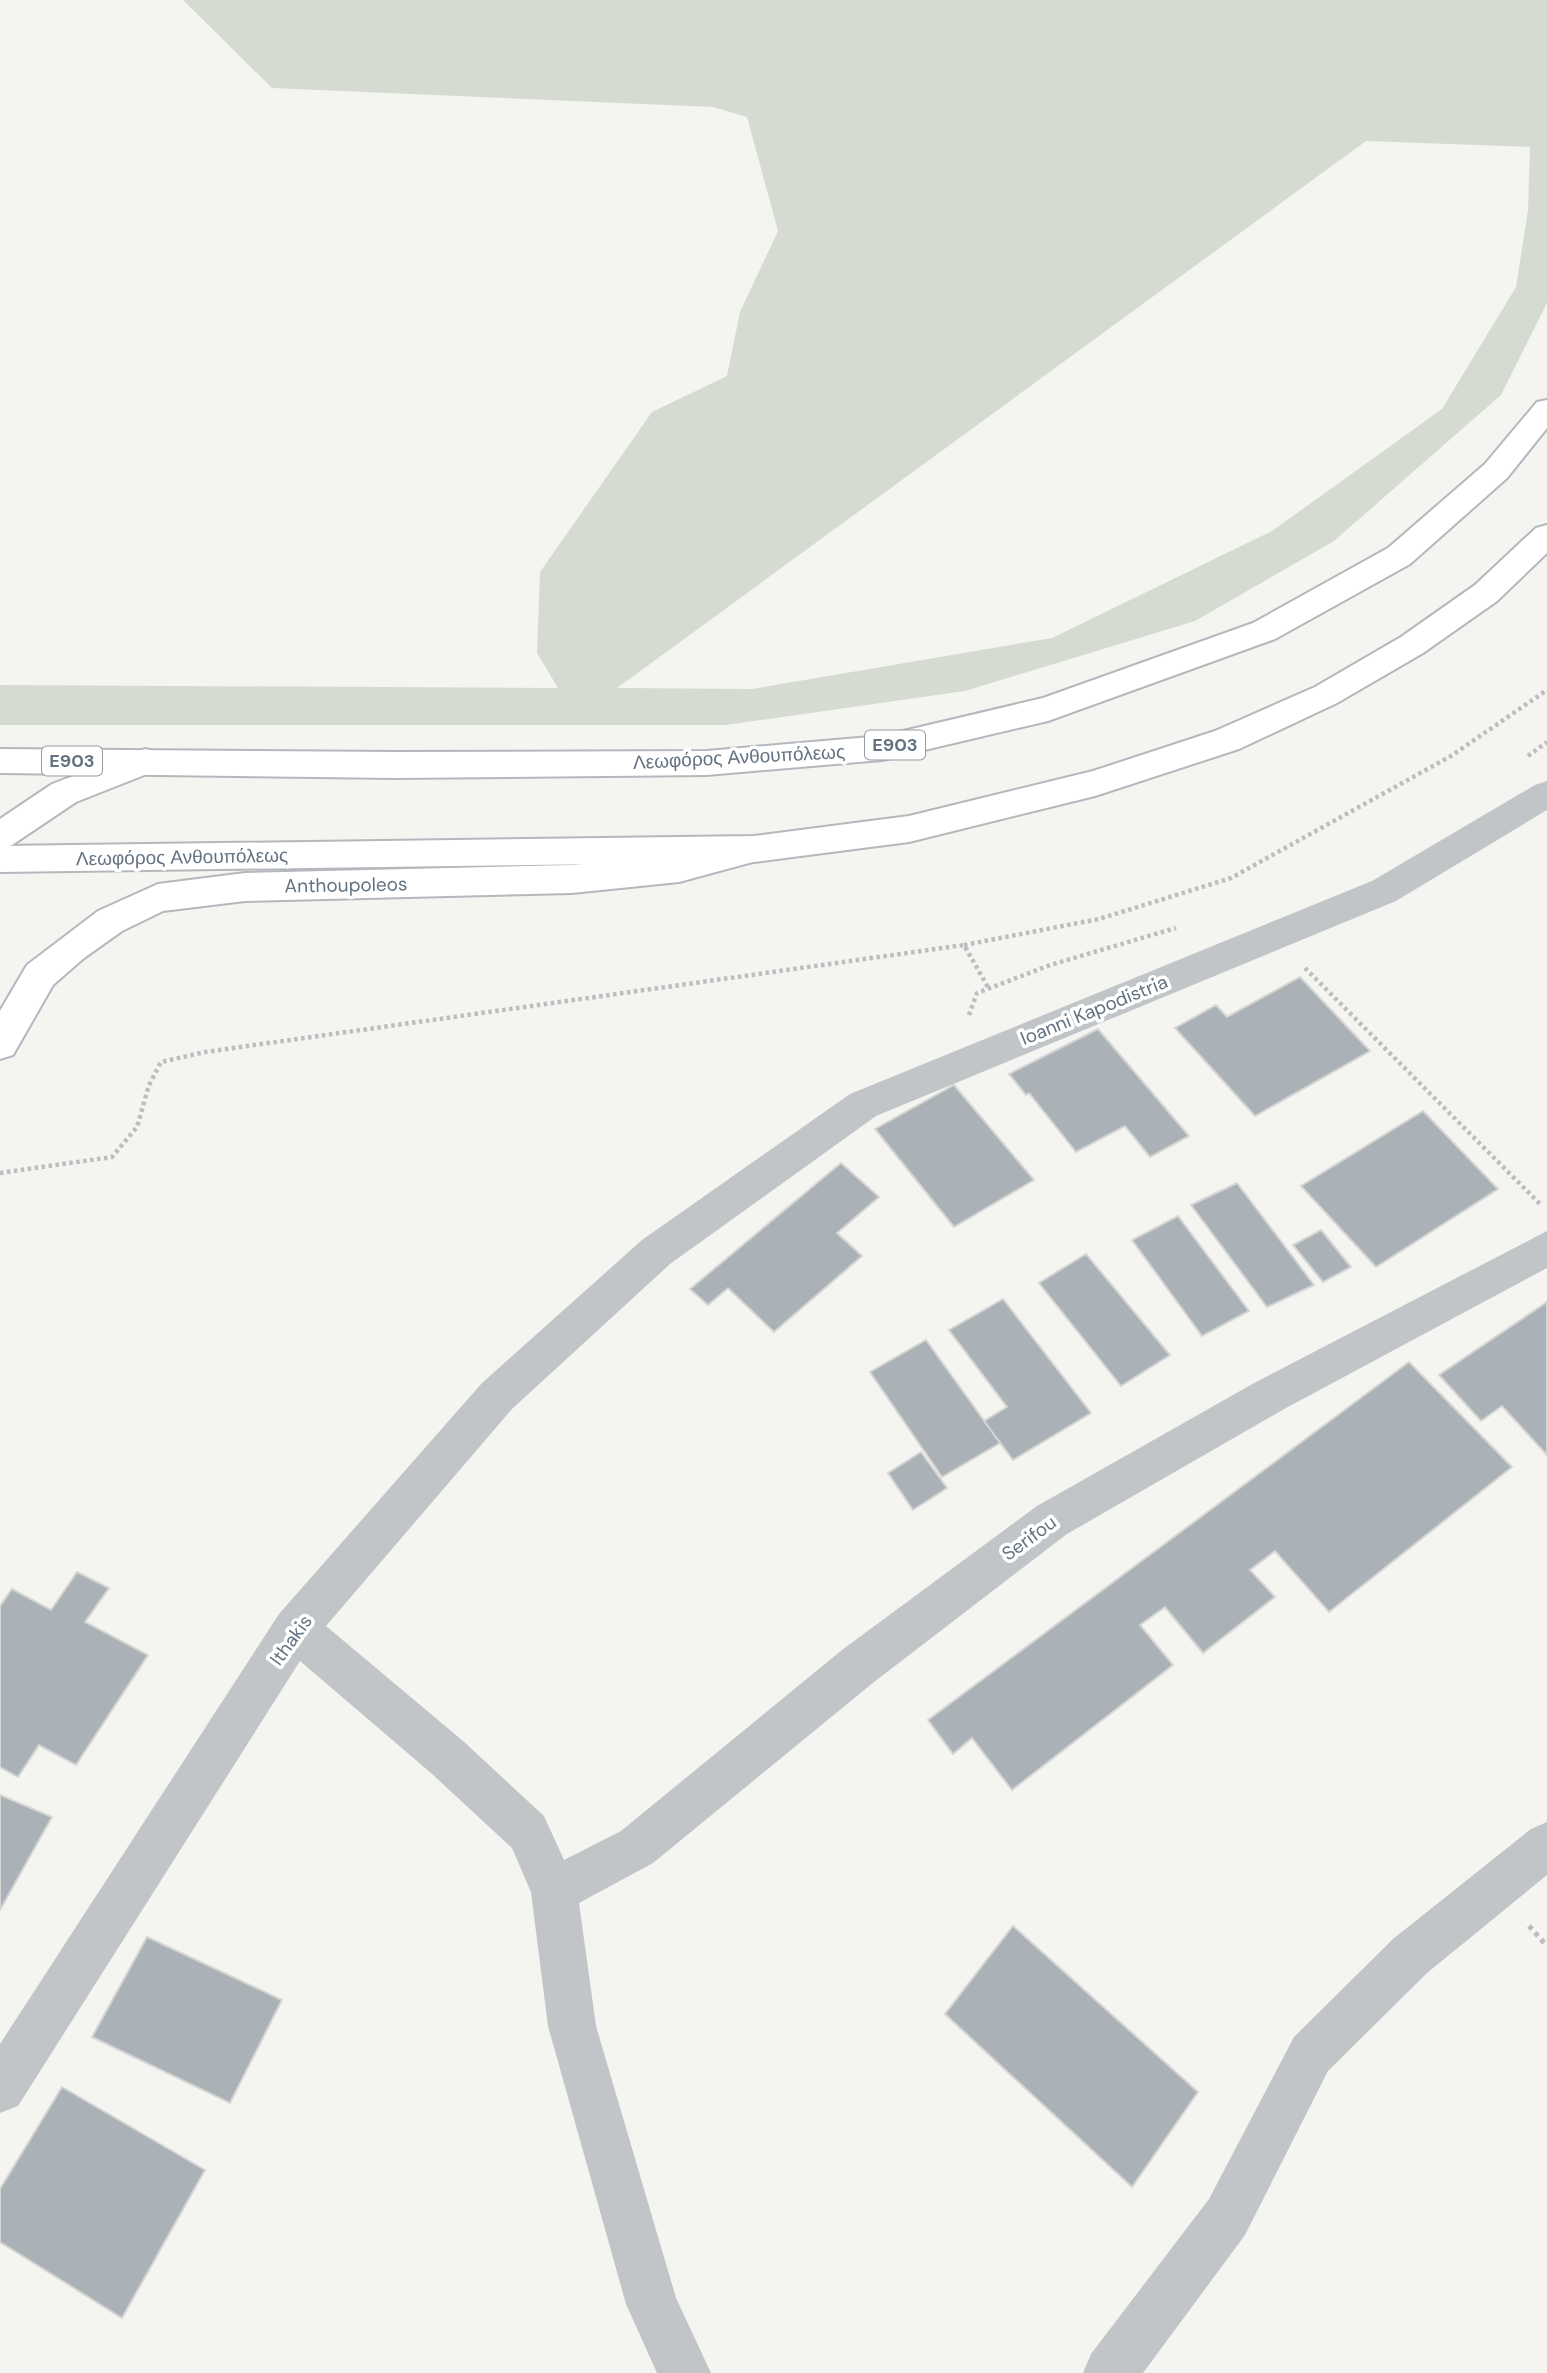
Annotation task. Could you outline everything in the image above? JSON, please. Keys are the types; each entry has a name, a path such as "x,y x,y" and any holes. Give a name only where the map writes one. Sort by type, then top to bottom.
{"main road":[{"name":"Λεωφόρος Ανθουπόλεως","path":"0,761 396,765 707,763 882,748 1048,709 1264,631 1399,556 1496,471 1547,409"},
{"name":"Λεωφόρος Ανθουπόλεως","path":"0,859 754,849 909,829 1095,783 1227,740 1326,695 1412,645 1486,593 1547,535"},
{"path":"0,836 64,793 145,761"},
{"name":"Anthoupoleos","path":"0,1044 40,975 71,948 110,921 158,898 245,887 572,879 679,869 754,849"}],"street":[{"name":"Ioanni Kapodistria","path":"656,1252 863,1105 1384,891 1547,794"},
{"name":"Serifou","path":"554,1891 637,1847 858,1666 1052,1520 1271,1395 1547,1248"},
{"name":"Ithakis","path":"0,2088 295,1629 497,1396 656,1252"},
{"path":"295,1629 447,1756 528,1832 554,1891 572,2026 652,2304 684,2373"},
{"path":"1110,2373 1227,2217 1311,2054 1410,1956 1547,1845"}],"path":[{"path":"0,1173 112,1157 137,1127 149,1085 161,1062 205,1052 964,945 1099,919 1231,878 1451,756 1547,690"},
{"path":"964,945 989,989"},
{"path":"1302,965 1547,1210"}],"shaded area":[{"path":"183,0 1547,0 1547,303 1501,395 1334,541 1195,621 965,691 726,725 0,725 0,685 558,688 537,653 540,572 652,412 727,376 740,312 778,231 747,117 713,107 272,88","holes":["1366,141 1530,147 1528,210 1516,287 1442,409 1272,531 1052,638 752,689 617,688"]}],"building":[{"path":"1300,977 1370,1051 1255,1116 1175,1028 1216,1005 1227,1017"},
{"path":"1098,1029 1189,1136 1150,1157 1125,1126 1076,1152 1029,1093 1026,1095 1009,1074"},
{"path":"954,1085 1034,1180 954,1227 875,1129"},
{"path":"1423,1111 1498,1189 1376,1267 1301,1186"},
{"path":"841,1163 879,1197 837,1233 862,1256 774,1332 728,1288 708,1305 690,1289"},
{"path":"1237,1183 1314,1285 1267,1307 1191,1205"},
{"path":"1178,1216 1249,1311 1202,1336 1132,1240"},
{"path":"1321,1230 1351,1267 1323,1282 1293,1245"},
{"path":"1086,1254 1170,1355 1121,1386 1039,1283"},
{"path":"1003,1299 1091,1413 1013,1460 984,1421 1007,1407 949,1330"},
{"path":"1547,1302 1547,1455 1502,1406 1481,1421 1439,1375"},
{"path":"926,1340 1000,1443 942,1477 870,1372"},
{"path":"1409,1362 1512,1467 1329,1612 1275,1551 1250,1570 1275,1597 1203,1653 1165,1607 1140,1625 1173,1665 1012,1790 972,1738 953,1754 928,1720"},
{"path":"921,1452 947,1488 913,1510 888,1473"},
{"path":"77,1572 109,1588 85,1622 148,1655 76,1765 39,1745 18,1777 0,1767 0,1606 12,1589 51,1610"},
{"path":"0,1795 52,1817 0,1910"},
{"path":"1013,1926 1198,2092 1132,2187 945,2014"},
{"path":"147,1937 282,2000 230,2103 92,2037"},
{"path":"62,2087 205,2170 122,2318 0,2242 0,2189"}]}
